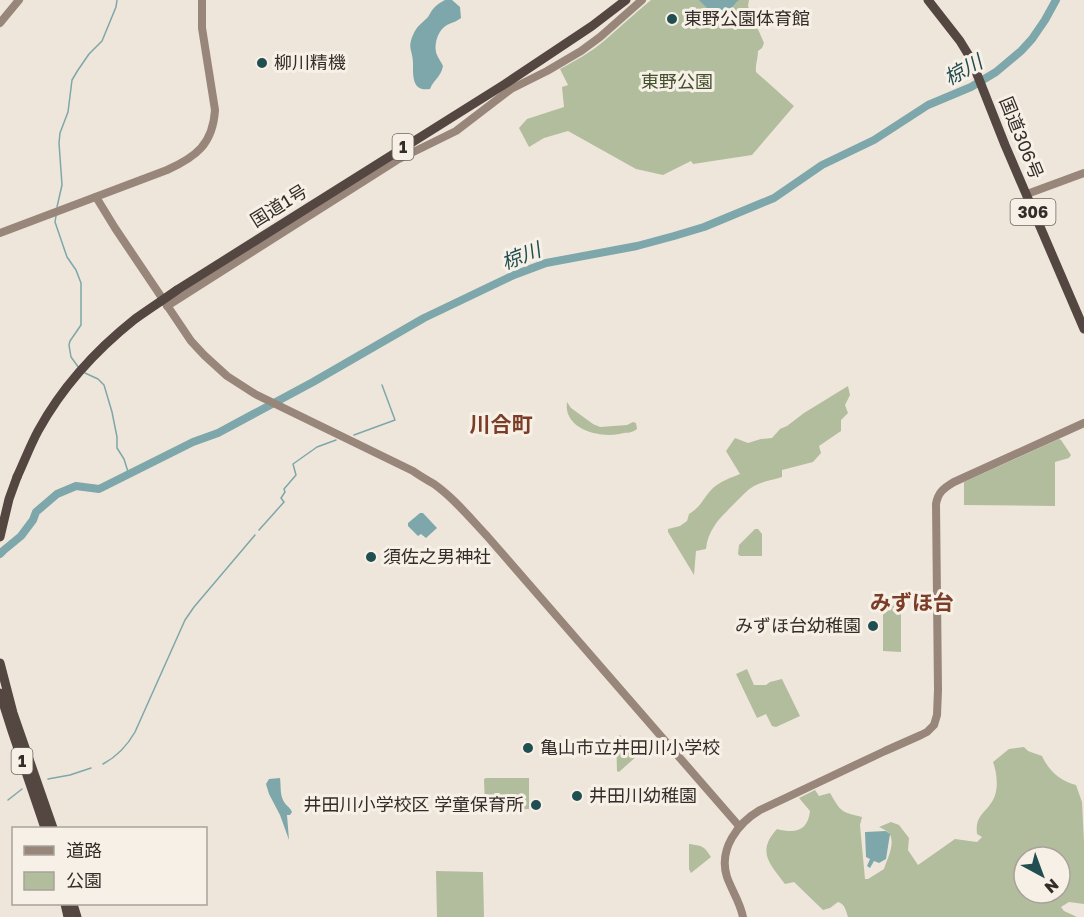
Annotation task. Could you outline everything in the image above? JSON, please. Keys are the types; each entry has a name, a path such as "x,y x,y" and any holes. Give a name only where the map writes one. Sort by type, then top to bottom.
{"highway":[{"name":"国道306号","path":"928,0 960,40 977,72 1005,145 1084,329"},
{"name":"国道1号","path":"0,537 9,499 38,431 58,399 82,368 109,341 177,290 505,84 592,26 624,1"},
{"name":"国道1号","path":"0,517 9,499"},
{"name":"1","path":"0,663 13,713 53,827"},
{"name":"1","path":"0,693 45,827"}],"street":[{"path":"0,23 19,0"},
{"path":"0,233 167,170 188,160 200,150 214,122 202,28 202,0"},
{"path":"167,306 397,160 456,131 511,89 547,71 594,41 642,0"},
{"path":"1027,194 1084,173"},
{"path":"96,196 167,306 191,341 204,355 227,376 255,394 413,471 436,485 487,536 739,826"},
{"path":"743,917 727,877 725,865 729,843 739,826 760,810 921,735 936,722 937,497 942,490 954,482 1084,423"}],"green space":[{"name":"東野公園","path":"651,0 749,0 748,6 764,43 758,51 756,72 794,106 752,155 693,164 691,161 663,175 636,169 568,131 544,138 529,147 519,128 527,119 564,107 562,87 568,85 560,69 599,45"},
{"path":"848,386 850,395 845,405 848,413 841,420 841,431 819,446 821,453 813,462 782,470 782,477 757,484 745,493 716,523 706,549 696,551 694,575 668,529 680,526 687,521 689,514 716,486 740,474 726,451 735,438 748,443 772,438 780,429"},
{"path":"567,402 571,408 600,427 627,425 633,422 636,423 637,429 611,435 584,430 571,419 567,411"},
{"path":"1059,439 1071,455 1069,458 1055,462 1055,506 964,505 964,482"},
{"path":"755,529 762,534 762,556 740,556 738,554 739,545"},
{"path":"901,604 901,652 883,651 883,605"},
{"path":"747,669 754,685 766,685 782,679 800,716 776,727 772,726 766,714 757,718 736,674"},
{"path":"620,735 638,755 619,772 617,771 616,738"},
{"path":"1024,747 1042,756 1056,775 1076,785 1082,802 1084,904 1072,902 1072,845 1012,845 1012,905 1064,905 1061,907 1064,911 1077,917 848,917 844,906 838,902 823,910 794,882 785,884 770,864 766,851 771,837 777,829 795,831 807,823 810,811 799,798 815,790 819,796 830,793 842,810 862,817 860,825 865,879 884,869 892,840 888,832 879,827 891,822 899,825 909,838 908,850 918,865 955,839 977,842 982,837 977,834 978,823 981,815 993,800 997,786 993,762 1009,749"},
{"path":"529,778 529,809 486,810 484,779"},
{"path":"689,844 703,847 711,857 691,873 689,869"},
{"path":"436,871 483,872 484,917 437,917"}],"water":[{"path":"445,0 452,0 460,7 461,18 444,27 439,33 436,48 437,56 443,66 442,70 430,89 420,88 414,78 411,39 419,25 434,8"},
{"path":"699,0 739,0 728,12 719,17"},
{"path":"423,513 437,528 426,538 421,534 418,536 408,526 408,523"},
{"path":"280,778 282,798 292,812 287,815 289,840 266,784 269,779"},
{"path":"886,831 890,834 886,859 879,863 874,861 870,868 867,866 870,859 866,857 865,832"}],"waterway":[{"path":"57,207 62,185 60,133 68,112 72,80 89,54 102,41 117,0"},
{"name":"椋川","path":"0,554 21,536 36,512 57,494 76,486 99,489 193,442 218,433 424,318 514,275 546,263 637,246 674,236 704,227 774,198 822,165 874,140 928,105 971,87 996,72 1032,39 1056,0"},
{"path":"56,216 55,222 67,257 81,283 81,325 69,345 71,357 79,368"},
{"path":"85,373 98,379 104,385 112,412 117,448 124,459 129,475"},
{"path":"354,435 395,420 382,385"},
{"path":"259,530 284,502 281,498 285,492 284,489 296,475 293,464 317,447 336,440"},
{"path":"103,764 122,750 135,732 185,620 255,535"},
{"path":"48,779 91,768"},
{"path":"8,800 22,789"}],"place":[{"name":"東野公園体育館","path":"672,19"},
{"name":"柳川精機","path":"262,63"},
{"name":"須佐之男神社","path":"371,557"},
{"name":"みずほ台幼稚園","path":"873,626"},
{"name":"亀山市立井田川小学校","path":"528,748"},
{"name":"井田川幼稚園","path":"577,796"},
{"name":"井田川小学校区 学童保育所","path":"536,805"}],"district":[{"name":"川合町","path":"501,425"},
{"name":"みずほ台","path":"912,603"}]}
